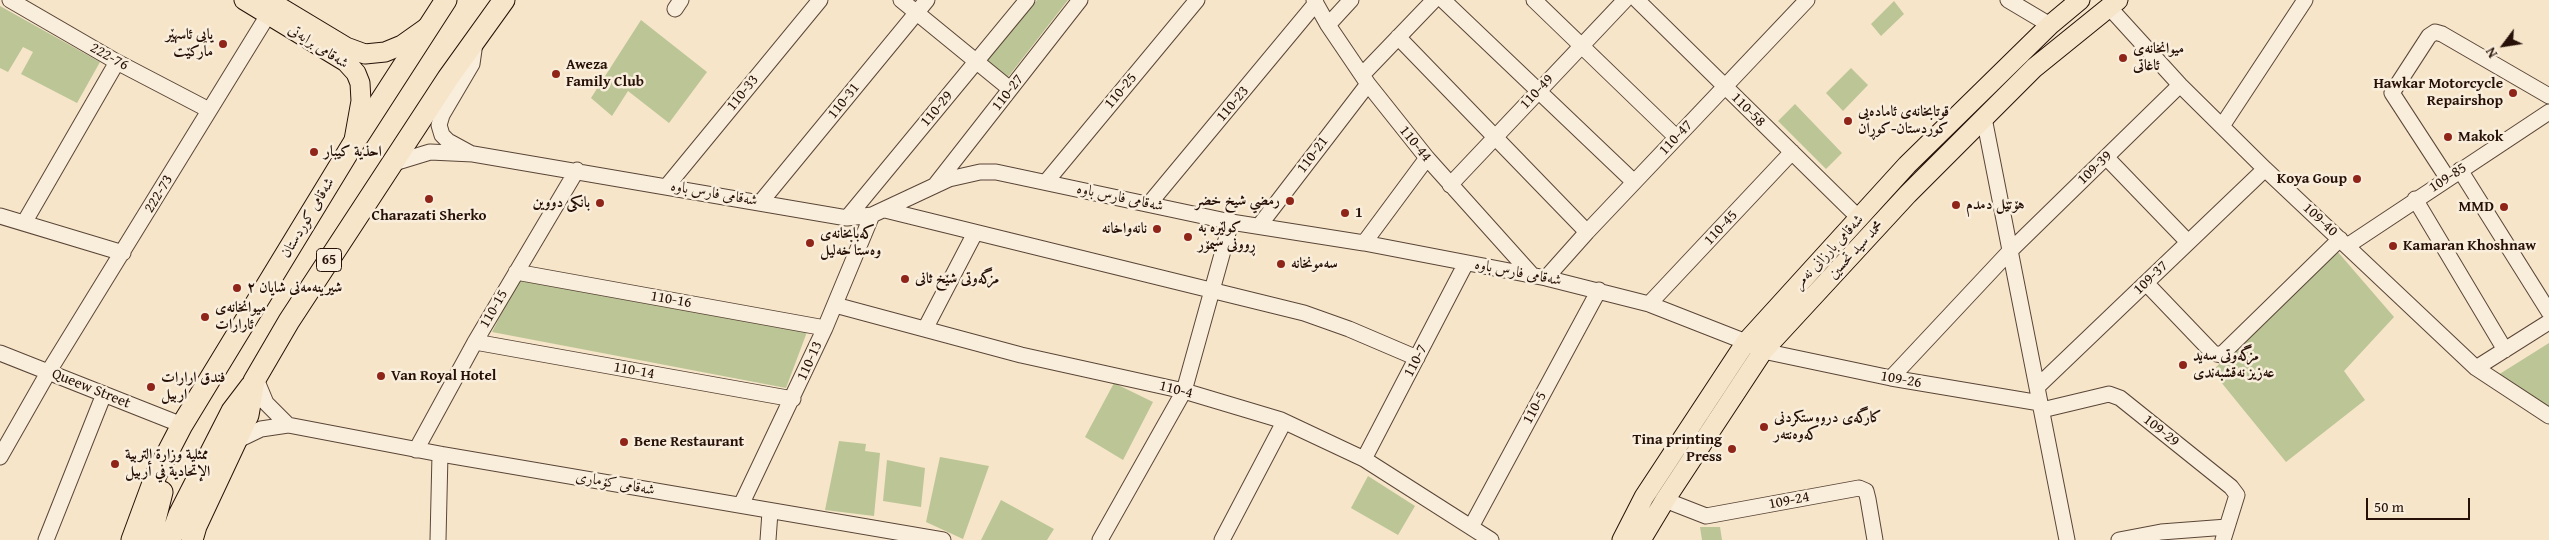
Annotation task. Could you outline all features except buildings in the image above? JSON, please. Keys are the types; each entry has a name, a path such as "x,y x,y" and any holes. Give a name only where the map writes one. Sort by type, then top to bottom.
{"highway":[{"name":"شەقامی کوردستان","path":"132,540 156,474 179,432 353,144 426,28 446,0"},
{"path":"481,33 491,0"},
{"name":"65","path":"170,540 180,515 232,411 255,380 289,321 448,78 504,0"},
{"name":"65","path":"192,540 248,415 255,380"},
{"name":"شەقامی کوردستان","path":"150,540 179,432"}],"main road":[{"name":"شەقامی برایەتی","path":"244,0 270,6 346,47 365,54 385,52 402,45 426,28"},
{"name":"شەقامی بارزانی نەمر","path":"1622,540 1644,497 1746,342 1860,219 1907,165 2050,25 2080,0"},
{"name":"محمد سید تحسین","path":"1641,540 1665,500 1763,351 1908,194 2034,68 2113,3"},
{"name":"شەقامی برایەتی","path":"270,6 346,62 356,73 360,83 362,101 353,144"}],"street":[{"name":"222-76","path":"10,0 117,62 209,110"},
{"path":"900,0 1010,89"},
{"name":"110-31","path":"760,203 927,0"},
{"name":"110-29","path":"847,218 1027,0"},
{"name":"110-27","path":"935,185 1080,0"},
{"name":"110-25","path":"1046,182 1196,0"},
{"path":"1328,25 1350,0"},
{"name":"110-21","path":"1258,226 1398,37 1434,0"},
{"path":"1444,0 1634,182"},
{"path":"1534,0 1676,137"},
{"name":"110-49","path":"1450,185 1625,0"},
{"name":"110-58","path":"1637,0 1860,219"},
{"name":"110-47","path":"1539,276 1587,232 1807,0"},
{"path":"2008,0 2050,25"},
{"path":"2222,126 2305,0"},
{"name":"110-33","path":"667,186 815,1"},
{"name":"110-44","path":"1315,2 1365,80 1427,158 1450,185 1539,276"},
{"name":"110-23","path":"1149,204 1315,2"},
{"name":"109-40","path":"2113,3 2180,85 2265,169 2476,368 2549,416"},
{"name":"222-73","path":"0,457 49,371 123,253 270,6"},
{"path":"2549,96 2442,34 2435,32 2429,36 2392,93 2454,175 2549,312"},
{"name":"شەقامی فارس باوە","path":"473,154 448,141 442,135 439,125 442,115 472,64 481,33"},
{"path":"1398,37 1587,232"},
{"path":"24,223 117,62"},
{"name":"109-39","path":"1891,378 2010,251 2180,85"},
{"name":"109-85","path":"2146,283 2213,353 2221,355 2344,242 2454,175 2549,112"},
{"path":"1984,118 2067,540"},
{"name":"شەقامی فارس باوە","path":"394,162 430,152 473,154 577,170 847,218 879,212 957,176 980,172 996,172 1231,222 1364,243 1539,276 1649,304 1746,342 1763,351"},
{"name":"110-45","path":"1649,304 1792,152"},
{"path":"2106,157 2188,242"},
{"path":"1364,243 1427,158"},
{"name":"109-37","path":"2037,387 2265,169"},
{"name":"110-15","path":"416,450 475,342 577,170"},
{"path":"2415,199 2505,350"},
{"path":"879,212 975,233 1304,313 1417,358"},
{"name":"110-13","path":"741,505 793,399 879,212"},
{"path":"0,216 123,253"},
{"path":"1100,540 1184,391 1231,222"},
{"path":"925,329 975,233"},
{"name":"110-7","path":"1364,460 1466,263"},
{"name":"110-16","path":"516,272 825,328"},
{"name":"110-5","path":"1471,527 1598,290"},
{"name":"110-4","path":"835,305 1030,357 1184,391 1284,422 1364,460 1491,540"},
{"path":"2476,368 2549,322"},
{"name":"110-14","path":"475,342 793,399"},
{"name":"109-26","path":"1763,351 2041,407"},
{"name":"Queew Street","path":"0,353 104,394 179,432"},
{"path":"255,380 266,403 288,425"},
{"path":"46,540 104,394"},
{"name":"109-29","path":"2041,407 2109,394 2120,398 2231,487 2237,495 2237,500 2225,533"},
{"path":"1222,540 1284,422"},
{"path":"236,441 261,429 288,425"},
{"name":"شەقامی کۆماری","path":"288,425 416,450 741,505 770,512 943,540"},
{"path":"438,540 440,454"},
{"name":"109-24","path":"1665,500 1706,516 1859,488 1866,491 1874,540"},
{"path":"768,540 770,512"},
{"path":"2119,540 2161,532 2225,533"}],"green space":[{"path":"1037,0 1068,0 1008,77 987,60"},
{"path":"1894,1 1904,14 1881,36 1871,24"},
{"path":"0,6 100,62 77,103 21,74 33,52 23,47 8,72 0,68"},
{"path":"641,20 707,72 669,123 628,91 612,116 591,98"},
{"path":"1851,68 1868,85 1843,111 1826,93"},
{"path":"1795,104 1842,153 1826,169 1778,121"},
{"path":"2337,251 2394,317 2344,371 2365,400 2286,462 2212,371"},
{"path":"519,279 807,332 786,388 492,332"},
{"path":"2549,343 2549,408 2498,375"},
{"path":"1114,383 1153,402 1123,460 1085,437"},
{"path":"839,441 866,444 865,451 880,453 874,516 825,510"},
{"path":"940,457 989,466 963,539 926,522"},
{"path":"887,460 925,468 921,507 883,501"},
{"path":"1368,476 1415,506 1398,535 1351,508"},
{"path":"1001,500 1054,529 1047,540 981,540"},
{"path":"1700,527 1720,527 1722,540 1702,540"}],"place":[{"name":"ياپی ئاسهێر مارکێت","path":"223,44"},
{"name":"میوانخانەی ئاغاتی","path":"2123,58"},
{"name":"Aweza Family Club","path":"556,74"},
{"name":"Hawkar Motorcycle Repairshop","path":"2513,93"},
{"name":"قوتابخانەی ئامادەیی کوردستان-کوڕان","path":"1848,121"},
{"name":"Makok","path":"2448,137"},
{"name":"احذية كيبار","path":"314,152"},
{"name":"Koya Goup","path":"2357,179"},
{"name":"Charazati Sherko","path":"429,199"},
{"name":"رمضي شيخ خضر","path":"1290,201"},
{"name":"بانکی دووین","path":"600,203"},
{"name":"هۆتێل دمدم","path":"1956,205"},
{"name":"MMD","path":"2504,207"},
{"name":"1","path":"1345,213"},
{"name":"نانەواخانە","path":"1157,229"},
{"name":"کولێرە بە ڕوونی سیمۆر","path":"1188,237"},
{"name":"کەبابخانەی وەستا خەلیل","path":"810,243"},
{"name":"Kamaran Khoshnaw","path":"2393,246"},
{"name":"سەمونخانە","path":"1281,264"},
{"name":"مزگەوتی شێخ ثانی","path":"905,279"},
{"name":"شیرینەمەنی شایان ٢","path":"237,288"},
{"name":"میوانخانەی ئارارات","path":"205,317"},
{"name":"مزگەوتی سەید عەزیز نەقشبەندی","path":"2183,365"},
{"name":"Van Royal Hotel","path":"381,376"},
{"name":"فندق ارارات اربيل","path":"151,387"},
{"name":"کارگەی درووستکردنی کەوەنتەر","path":"1764,427"},
{"name":"Bene Restaurant","path":"624,442"},
{"name":"Tina printing Press","path":"1732,449"},
{"name":"ممثلية وزارة التربية الإتحادية في أربيل","path":"115,464"}]}
